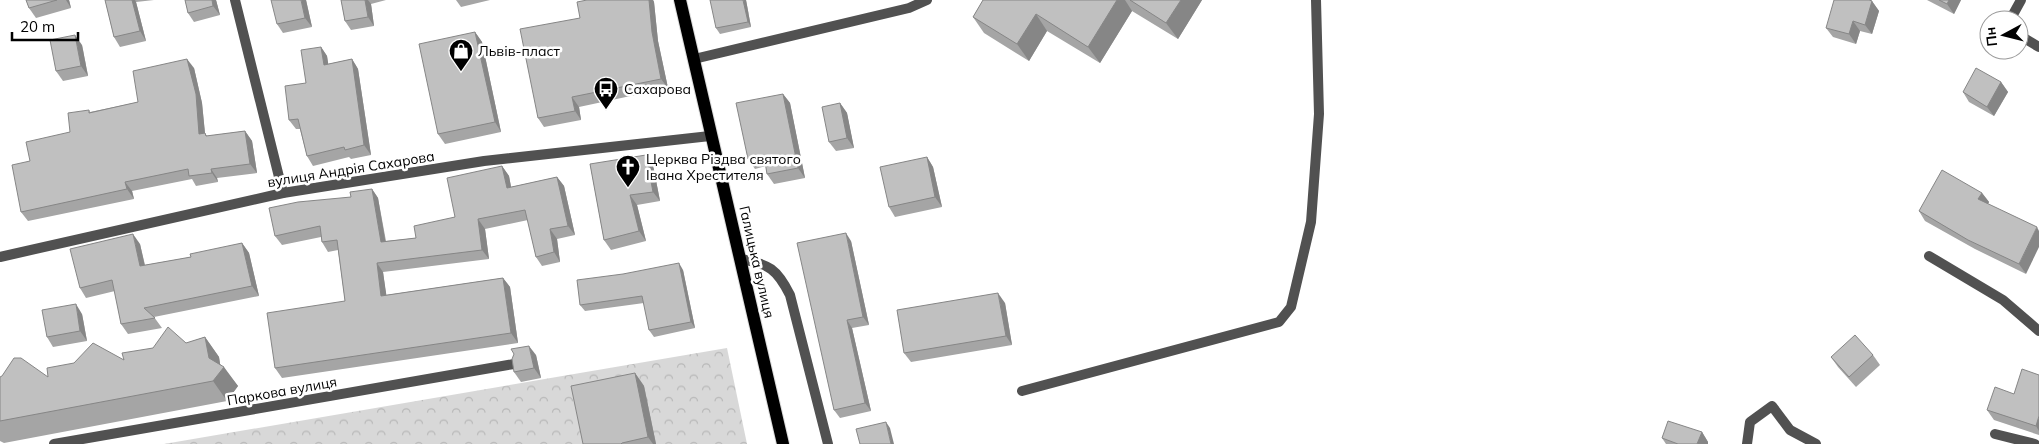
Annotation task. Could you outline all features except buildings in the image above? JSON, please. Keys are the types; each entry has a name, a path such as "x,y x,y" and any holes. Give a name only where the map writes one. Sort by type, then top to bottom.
{"main road":[{"name":"Галицька вулиця","path":"680,0 710,136 741,259 783,444"}],"street":[{"path":"234,0 283,193"},
{"path":"694,59 909,8 927,0"},
{"path":"1022,391 1278,322 1291,307 1311,222 1319,114 1316,0"},
{"name":"вулиця Андрія Сахарова","path":"0,257 283,193 484,161 710,136"},
{"path":"1929,256 2003,300 2039,331"},
{"path":"741,259 758,262 780,276 790,295 828,444"},
{"name":"Паркова вулиця","path":"54,444 514,364"},
{"path":"1747,444 1750,422 1772,406 1790,430 1816,444"},
{"path":"1995,434 2035,444"}],"green space":[{"path":"727,348 747,444 164,444"}],"place":[{"name":"Львів-пласт","path":"461,72"},
{"name":"Сахарова","path":"606,110"},
{"name":"Церква Різдва святого Івана Хрестителя","path":"628,188"}]}
